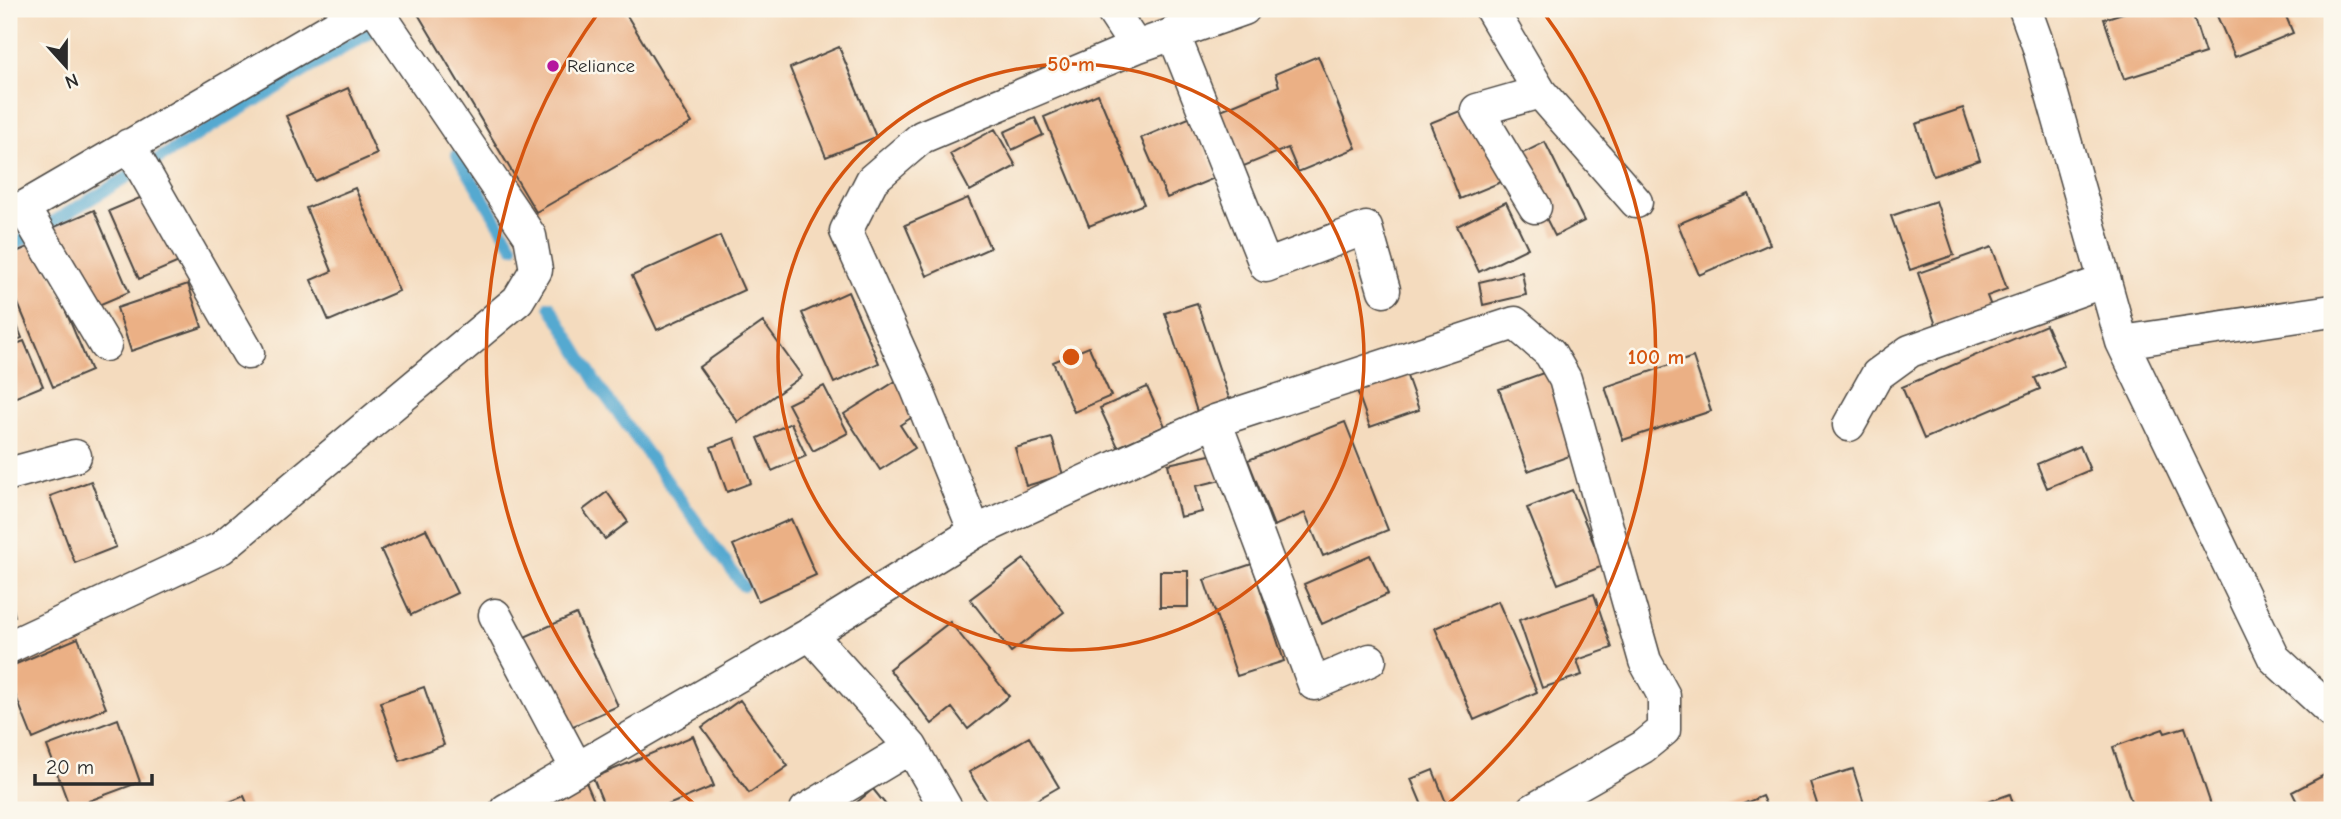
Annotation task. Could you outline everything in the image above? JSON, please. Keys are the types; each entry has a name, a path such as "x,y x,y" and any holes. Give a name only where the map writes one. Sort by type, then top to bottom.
{"street":[{"path":"105,345 16,212 365,9"},
{"path":"9,647 221,548 518,300 536,270 530,236 376,9"},
{"path":"1111,9 1136,47"},
{"path":"975,532 917,389 846,231 872,180 922,137 1136,47 1244,9"},
{"path":"1492,9 1540,92 1636,202"},
{"path":"2025,9 2122,342 2274,658 2332,712"},
{"path":"1173,33 1266,266 1366,228 1384,290"},
{"path":"1535,207 1477,110 1540,92"},
{"path":"129,145 248,352"},
{"path":"1849,425 1877,375 1910,351 2105,281"},
{"path":"2122,342 2332,311"},
{"path":"506,810 810,634 975,532 1215,421 1515,323 1550,353 1565,379 1645,660 1664,696 1664,730 1643,747 1532,810"},
{"path":"1215,421 1314,684 1370,660"},
{"path":"9,474 75,456"},
{"path":"495,615 577,769"},
{"path":"810,634 911,747 947,810"},
{"path":"806,810 911,747"}],"building":[{"name":"Reliance","path":"415,9 623,9 692,123 536,212"},
{"path":"2135,9 2191,9 2205,53 2124,79 2104,19"},
{"path":"2214,9 2283,9 2293,33 2235,57"},
{"path":"839,47 876,137 826,157 790,68"},
{"path":"1318,56 1356,148 1298,172 1288,148 1234,170 1211,114 1279,86 1275,74"},
{"path":"348,88 377,154 315,181 286,116"},
{"path":"1098,94 1144,204 1089,226 1044,117"},
{"path":"1475,105 1506,180 1460,199 1430,123"},
{"path":"1963,108 1980,160 1933,176 1916,124"},
{"path":"1191,117 1217,177 1167,198 1141,138"},
{"path":"1035,118 1043,135 1012,150 1004,132"},
{"path":"995,129 1016,166 970,191 950,154"},
{"path":"1545,142 1584,221 1555,236 1515,157"},
{"path":"355,188 399,291 329,321 311,280 332,271 306,208"},
{"path":"149,194 179,262 139,279 109,211"},
{"path":"1749,194 1770,244 1699,275 1678,224"},
{"path":"968,198 990,248 927,276 905,225"},
{"path":"1936,201 1954,255 1910,270 1891,216"},
{"path":"1506,202 1528,248 1479,272 1457,226"},
{"path":"94,210 129,292 87,310 52,228"},
{"path":"720,236 744,290 657,330 632,276"},
{"path":"37,243 91,371 53,387 9,282 9,255"},
{"path":"1992,247 2007,289 1987,296 1994,314 1939,334 1918,273"},
{"path":"1522,272 1526,295 1483,305 1479,282"},
{"path":"188,284 202,327 131,351 117,308"},
{"path":"848,292 879,363 834,383 802,313"},
{"path":"1197,303 1232,407 1199,418 1165,313"},
{"path":"9,305 22,338 9,343"},
{"path":"763,322 802,376 738,422 699,367"},
{"path":"2046,325 2064,366 2035,378 2040,389 1924,439 1902,387"},
{"path":"24,341 43,386 9,400 9,347"},
{"path":"1089,347 1111,396 1074,412 1053,362"},
{"path":"1693,357 1711,411 1623,440 1605,387"},
{"path":"1403,365 1419,410 1370,427 1354,382"},
{"path":"1546,372 1575,454 1528,471 1499,389"},
{"path":"896,381 917,414 900,425 915,448 880,470 844,414"},
{"path":"824,386 848,433 813,451 788,404"},
{"path":"1147,387 1165,426 1118,447 1100,408"},
{"path":"1345,422 1388,530 1323,556 1305,513 1274,526 1248,460"},
{"path":"791,423 806,456 772,471 758,438"},
{"path":"735,438 751,483 727,492 711,447"},
{"path":"1052,438 1063,475 1026,486 1015,448"},
{"path":"2080,446 2090,470 2047,488 2037,464"},
{"path":"1219,453 1225,479 1196,486 1202,512 1180,517 1168,464"},
{"path":"91,481 116,547 75,563 50,496"},
{"path":"1572,490 1603,566 1558,584 1527,508"},
{"path":"607,492 628,522 605,539 583,510"},
{"path":"791,519 816,575 758,601 733,545"},
{"path":"426,529 457,593 411,615 381,550"},
{"path":"1370,555 1388,594 1322,624 1304,584"},
{"path":"1024,559 1064,612 1011,652 970,599"},
{"path":"1252,564 1284,661 1237,676 1204,580"},
{"path":"1160,571 1188,571 1188,607 1160,607"},
{"path":"9,593 15,616 9,617"},
{"path":"1594,594 1612,648 1577,660 1582,675 1542,688 1519,620"},
{"path":"1498,601 1537,692 1474,720 1435,628"},
{"path":"576,614 618,706 562,731 520,639"},
{"path":"950,622 1009,696 968,729 952,708 932,724 889,669"},
{"path":"78,638 106,708 33,739 9,679 9,667"},
{"path":"424,687 444,745 400,761 380,702"},
{"path":"740,700 788,766 749,793 702,727"},
{"path":"118,719 140,782 70,808 47,746"},
{"path":"2185,727 2211,805 2195,810 2134,810 2113,747 2163,729 2165,733"},
{"path":"693,736 714,786 656,810 606,810 593,778"},
{"path":"1029,737 1059,787 1019,810 992,810 969,772"},
{"path":"1853,769 1866,810 1819,810 1810,782"},
{"path":"1433,770 1449,810 1424,810 1411,779"},
{"path":"2332,771 2332,810 2301,810 2292,792"},
{"path":"585,780 598,810 550,810 544,796"},
{"path":"873,789 890,810 859,810 855,804"},
{"path":"2010,794 2015,810 1966,810"},
{"path":"244,796 250,810 210,810"},
{"path":"1762,796 1768,810 1729,810"}],"waterway":[{"path":"9,248 379,27"},
{"path":"457,155 513,247"},
{"path":"550,306 599,387 743,586"}],"place":[{"name":"Reliance","path":"553,66"}]}
